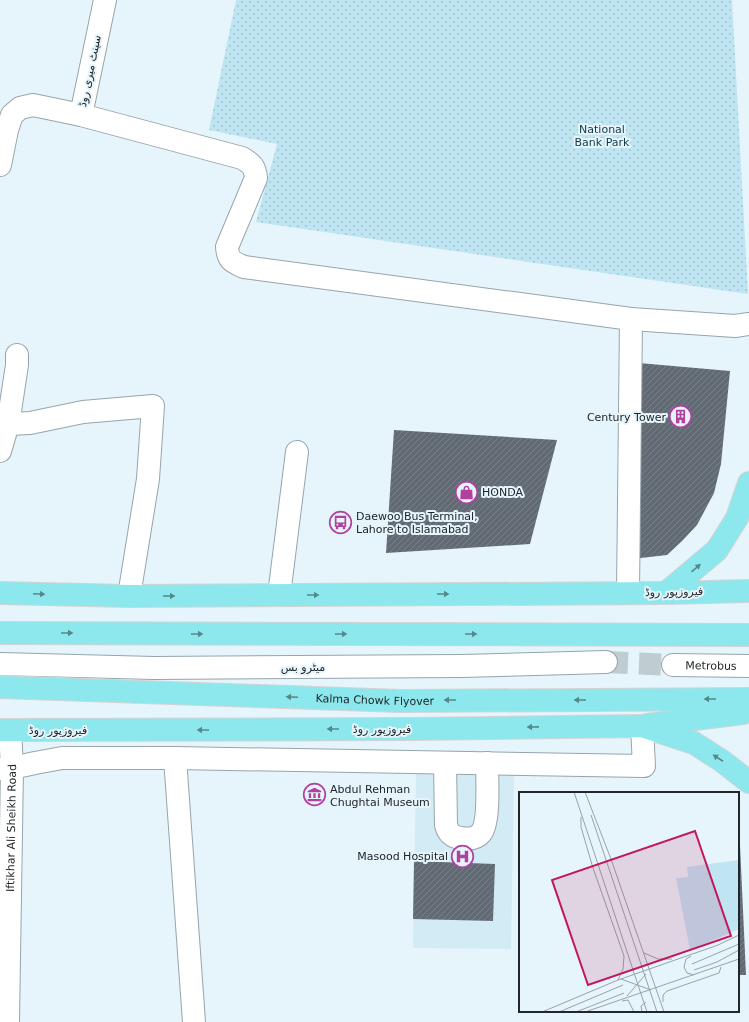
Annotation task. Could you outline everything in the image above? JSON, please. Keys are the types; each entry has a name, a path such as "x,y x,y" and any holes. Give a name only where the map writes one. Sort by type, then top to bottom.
{"main road":[{"path":"666,593 717,550 737,518 749,482"},
{"name":"فیروزپور روڈ","path":"0,592 129,596 666,593 749,591"},
{"path":"0,633 749,635"},
{"name":"Kalma Chowk Flyover","path":"0,687 401,700 749,699"},
{"path":"642,726 743,712 749,709"},
{"name":"فیروزپور روڈ","path":"5,730 411,729 642,726 694,743 722,761 749,782"}],"street":[{"name":"سینٹ میری روڈ","path":"0,165 6,130 12,115 20,108 33,105 81,115 105,0"},
{"path":"81,115 242,158 250,163 256,170 256,178 227,247 228,256 234,262 244,267 631,319 735,326 749,324"},
{"path":"628,593 631,319"},
{"path":"0,451 8,424 17,365 17,355"},
{"path":"8,424 30,423 83,412 154,406 148,479 129,596"},
{"path":"279,595 297,452"},
{"name":"میٹرو بس","path":"0,664 154,668 454,666 606,662"},
{"name":"Metrobus","path":"673,665 749,666"},
{"path":"6,769 62,758 175,758 644,766 642,726"},
{"name":"Iftikhar Ali Sheikh Road","path":"5,730 8,1022"},
{"path":"175,758 194,1022"},
{"path":"446,762 446,825 447,830 452,835 459,838 474,838 481,833 487,811 487,763"}],"shaded area":[{"name":"Masood Hospital","path":"416,769 514,771 511,949 413,948"}],"green space":[{"name":"National Bank Park","path":"236,0 732,0 748,294 256,222 277,144 209,130"}],"building":[{"name":"Century Tower","path":"639,363 730,371 721,464 714,493 697,525 667,555 632,559"},
{"name":"HONDA","path":"394,430 557,440 530,544 386,553"},
{"path":"739,842 740,845 746,975 739,975"},
{"path":"414,861 495,864 493,921 413,919"}],"tunnel":[{"path":"606,662 673,665"}],"place":[{"name":"Century Tower","path":"681,417"},
{"name":"HONDA","path":"467,492"},
{"name":"Daewoo Bus Terminal, Lahore to Islamabad","path":"341,522"},
{"name":"Abdul Rehman Chughtai Museum","path":"315,795"},
{"name":"Masood Hospital","path":"463,856"}]}
